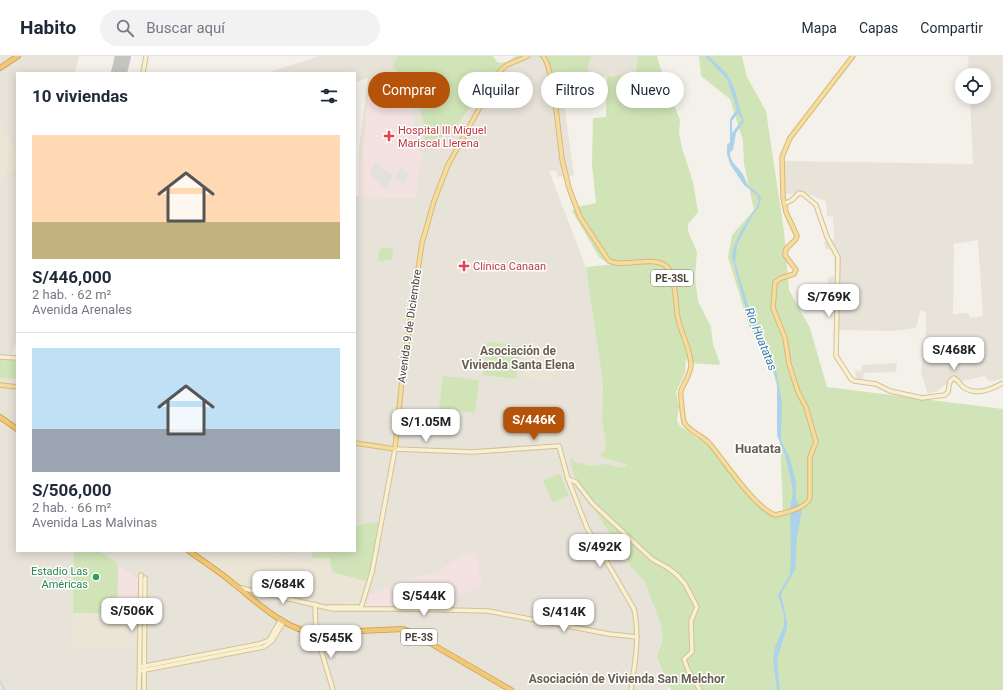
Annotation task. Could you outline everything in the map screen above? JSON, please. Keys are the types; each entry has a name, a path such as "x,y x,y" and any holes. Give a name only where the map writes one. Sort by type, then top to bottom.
{"highway":[{"path":"0,68 18,56"},
{"path":"0,417 16,428"},
{"name":"PE-3S","path":"186,552 239,588"},
{"name":"PE-3S","path":"190,552 282,620 302,631 316,633 403,630 411,632 511,690"}],"main road":[{"path":"142,72 146,56"},
{"name":"Avenida 9 de Diciembre","path":"361,608 372,572 395,449 403,370 422,243 444,174 502,68 528,56"},
{"name":"PE-3SL","path":"543,56 548,63 553,84 565,176 574,203 584,224 609,261 621,264 646,262 666,265 670,273 679,328 691,363 681,395 685,424 709,443 746,490 767,511 775,515 804,505 810,500 810,457 816,442 806,407 798,392 789,364 785,338 775,312 773,299 777,280 794,274 796,270 785,255 786,249 797,236 784,204 781,162 788,142 853,56"},
{"path":"784,204 792,200 798,193 811,199 822,217 827,237 838,257 836,356 851,379 854,381 876,384 890,391 922,398 945,395 948,392 950,381 954,378 967,389 974,392 984,392 1003,383"},
{"path":"0,357 16,358"},
{"path":"0,385 16,387"},
{"path":"356,443 395,449 472,452 559,446 568,479 587,528 634,609 637,637 636,657 631,690"},
{"path":"568,479 576,482 592,503 652,559 668,568 685,584 697,607 691,622 692,652 684,659 688,670 700,690"},
{"path":"141,575 142,669 144,690"},
{"path":"140,690 145,578"},
{"path":"239,588 333,609 361,608 493,612 609,634 637,637"},
{"path":"315,604 316,633 333,690"},
{"path":"142,669 264,647 272,641 282,620"}],"shaded area":[{"path":"0,56 79,56 75,72 16,72 16,341 12,355 16,356 16,552 356,552 356,196 359,196 359,149 368,78 356,82 356,72 269,72 320,56 404,56 492,72 515,56 649,56 638,72 616,72 616,103 606,117 606,108 608,108 608,72 541,72 541,108 564,108 565,111 574,175 558,177 556,171 549,171 586,267 603,384 602,421 626,416 627,466 621,468 607,464 593,466 620,542 638,575 652,569 663,638 657,657 670,685 667,690 0,690"},
{"path":"968,56 1003,56 1003,378 995,381 989,381 985,376 945,385 937,391 928,394 921,373 926,330 926,312 920,311 916,328 893,331 834,330 834,286 828,284 828,277 835,276 834,256 830,249 826,249 824,242 834,240 833,217 827,216 826,201 811,195 785,194 784,161 973,164 970,104 991,104 991,68 969,68","holes":["978,240 983,316 970,318 968,313 953,314 954,244"]},
{"name":"Hospital III Miguel Mariscal Llerena","path":"368,96 368,108 412,108 416,143 423,160 419,168 416,198 363,197 360,194 360,170"},
{"path":"0,125 16,149 16,169 0,179"},
{"path":"375,162 392,174 392,179 387,188 385,188 370,175 371,169"},
{"path":"401,168 409,174 403,184 394,178"},
{"name":"Clínica Canaan","path":"457,260 471,262 470,272 456,271"},
{"path":"525,346 556,349 553,382 522,377 520,375"},
{"path":"897,363 896,372 864,373 863,380 856,379 855,371 862,370 862,365"},
{"path":"196,552 269,552 310,563 312,558 330,558 332,572 366,581 357,605 315,602 239,586 195,554"},
{"path":"475,552 482,585 432,608 366,606 370,595 402,581 436,572 460,557"},
{"path":"118,564 138,579 137,614 117,613"},
{"path":"73,613 137,614 137,647 70,647"}],"green space":[{"path":"398,56 493,56 497,62 502,63 510,61 516,56 526,56 508,63 496,72 458,72 458,108 469,108 455,126 445,135 435,140 424,140 423,119 419,108 450,108 450,72 398,72 393,67 393,64"},
{"path":"531,56 591,56 588,72 546,72 544,63 540,57"},
{"path":"638,56 657,56 662,72 636,72"},
{"path":"699,56 742,56 747,77 766,111 784,231 789,290 810,328 827,387 1003,409 1003,690 671,690 657,657 663,638 661,625 645,582 630,565 578,484 573,473 570,457 578,464 581,463 591,466 609,464 618,467 627,466 627,464 603,458 600,454 605,452 606,441 602,421 603,384 586,267 616,264 608,263 599,257 572,211 577,207 596,203 592,164 593,118 606,117 606,108 608,108 608,77 616,76 616,108 675,108 680,120 679,133 682,148 693,182 698,212 688,224 688,231 697,252 695,278 698,301 711,327 713,344 720,363 719,365 688,363 686,358 685,373 676,392 679,407 677,420 679,425 698,439 703,434 736,478 757,502 774,513 783,512 778,390 770,361 749,326 728,257 732,235 754,210 744,164 743,141 730,99 701,76"},
{"path":"382,247 393,249 392,260 378,261 379,252"},
{"path":"487,342 520,346 516,379 483,375"},
{"path":"0,360 16,361 16,379 0,378"},
{"path":"443,376 479,380 475,413 439,409"},
{"path":"560,474 569,496 552,502 543,480"},
{"path":"378,522 371,567 366,581 332,572 330,558 312,558 313,552 356,552 356,526"},
{"name":"Estadio Las Américas","path":"74,552 100,552 118,564 117,613 73,613"}],"water":[{"name":"Rio Huatatas","path":"705,56 709,56 728,75 736,94 744,121 736,133 733,150 730,152 730,156 748,185 761,198 759,207 752,216 737,245 735,262 748,305 775,365 782,402 781,440 789,456 796,481 796,500 802,509 797,538 795,570 781,594 787,628 777,659 780,690 777,690 773,662 775,647 784,626 784,615 778,595 790,574 790,509 793,491 786,458 777,435 777,383 770,359 760,342 744,303 732,257 733,248 742,229 759,203 757,195 744,185 730,164 727,154 727,145 730,142 730,119 737,109 727,79","holes":["738,113 742,120 732,133 732,121"]}],"waterway":[{"path":"0,681 5,690"}],"runway":[{"path":"119,72 123,56"}],"place":[{"name":"Hospital III Miguel Mariscal Llerena","path":"389,136"},
{"name":"Clínica Canaan","path":"464,266"},
{"name":"Estadio Las Américas","path":"96,577"}],"district":[{"name":"Asociación de Vivienda Santa Elena","path":"518,358"},
{"name":"Huatata","path":"758,448"},
{"name":"Asociación de Vivienda San Melchor","path":"627,679"}]}
